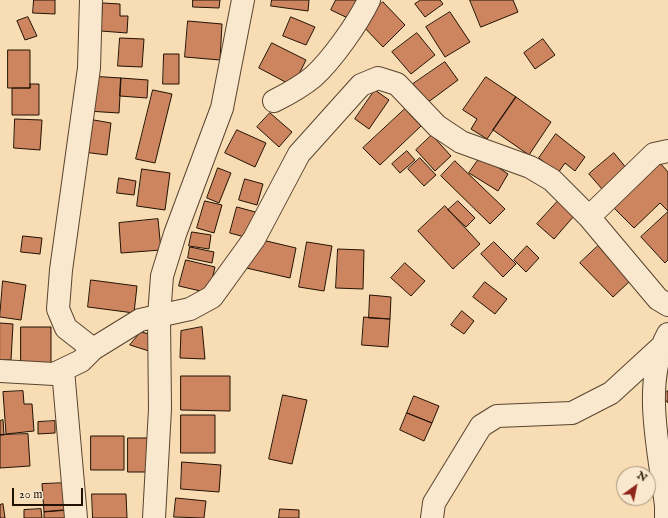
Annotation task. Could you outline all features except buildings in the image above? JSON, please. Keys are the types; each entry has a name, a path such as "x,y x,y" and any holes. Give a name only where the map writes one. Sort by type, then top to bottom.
{"street":[{"path":"91,0 89,68 61,270 58,309 66,328 93,349"},
{"path":"154,518 160,409 159,316 162,276 175,234 222,108 243,0"},
{"path":"274,101 295,91 314,76 337,49 369,0"},
{"path":"0,371 54,374 81,361 93,349 140,320 190,309 212,297 254,239 299,154 361,84 378,78 397,84 437,126 461,142 530,167 552,180 589,217 658,299 668,305"},
{"path":"589,217 654,154 668,151"},
{"path":"664,341 653,396 667,510"},
{"path":"432,518 434,503 481,426 497,416 572,413 612,393 664,341"},
{"path":"63,370 76,518"}]}
